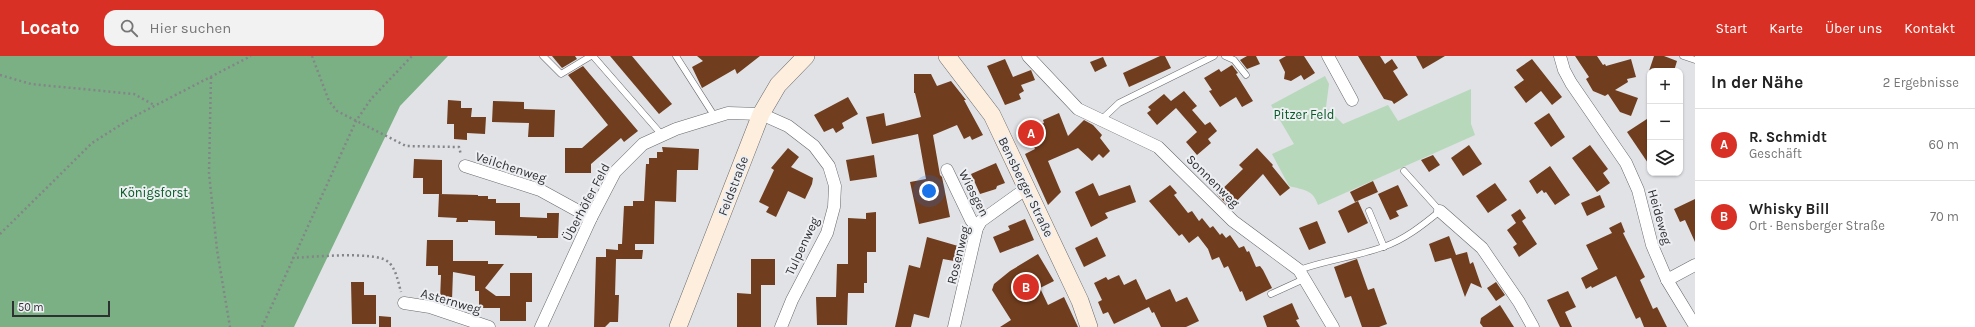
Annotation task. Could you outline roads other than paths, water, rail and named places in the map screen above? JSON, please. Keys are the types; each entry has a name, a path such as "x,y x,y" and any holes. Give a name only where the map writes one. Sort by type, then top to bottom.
{"main road":[{"name":"Feldstraße","path":"678,327 761,114 778,85 806,56"},
{"name":"Bensberger Straße","path":"947,56 992,115 1080,301 1089,327"}],"street":[{"name":"Sonnenweg","path":"1028,56 1078,109 1102,119 1158,147 1233,221 1302,275 1333,327"},
{"path":"1328,56 1352,100"},
{"name":"Heideweg","path":"1560,56 1564,70 1571,83 1626,163 1638,190 1652,245 1667,280 1695,326"},
{"name":"Überhöfer Feld","path":"541,327 591,218 615,172 643,144 662,135 728,113 761,114"},
{"name":"Tulpenweg","path":"761,114 788,126 814,146 829,166 835,186 834,207 827,233 792,300 781,327"},
{"name":"Veilchenweg","path":"465,166 540,190 591,218"},
{"name":"Wiesgen","path":"947,170 971,220 977,228"},
{"name":"Rosenweg","path":"954,327 976,240 977,228 987,215 1027,188"},
{"path":"1440,211 1482,248 1519,302 1533,327"},
{"path":"1667,280 1695,265"},
{"name":"Asternweg","path":"404,303 430,307 489,327"}],"lane":[{"path":"543,56 561,74 592,56 662,135"},
{"path":"676,56 715,117"},
{"path":"1102,119 1119,103 1214,56"},
{"path":"1224,56 1234,60 1246,75"},
{"path":"1683,56 1695,60"},
{"path":"1271,294 1302,275 1316,264 1384,247 1414,232 1440,211 1404,171"},
{"path":"1369,211 1384,247"}],"place":[{"name":"R. Schmidt","path":"1031,133"},
{"name":"Whisky Bill","path":"1026,287"}],"park label":[{"name":"Pitzer Feld","path":"1304,114"},
{"name":"Königsforst","path":"154,192"}]}
